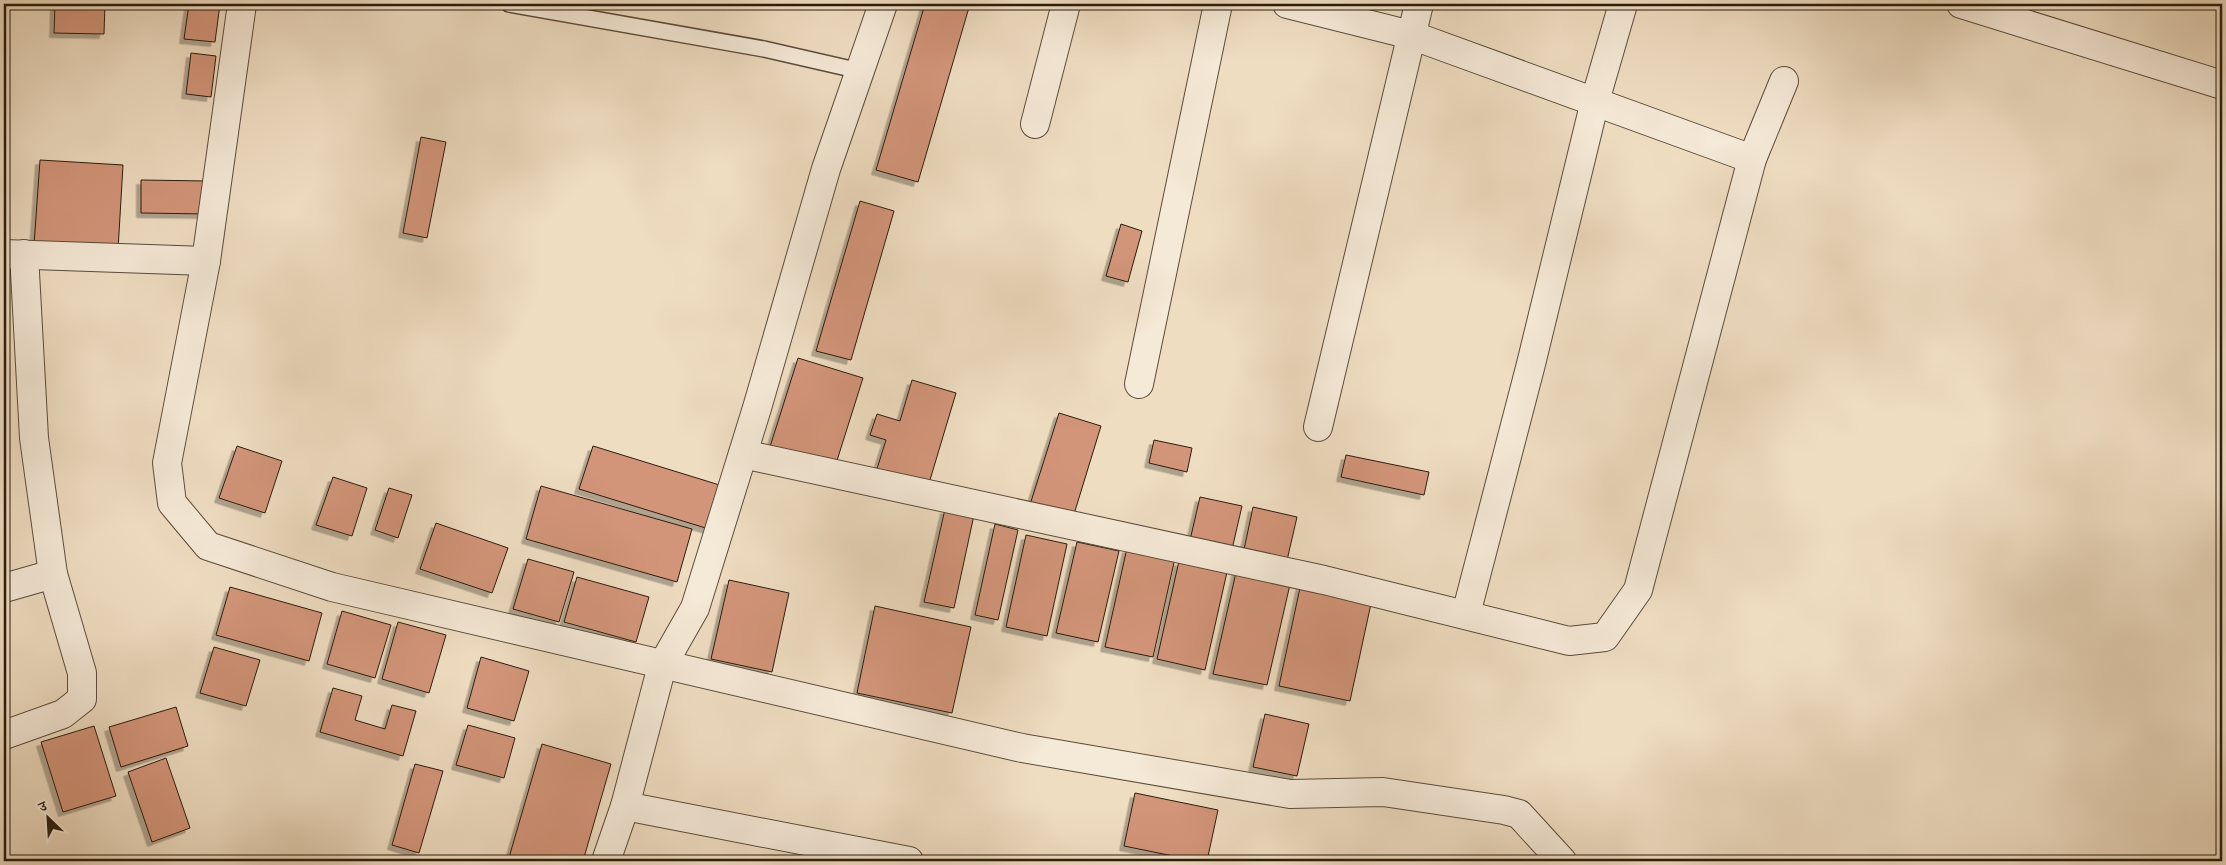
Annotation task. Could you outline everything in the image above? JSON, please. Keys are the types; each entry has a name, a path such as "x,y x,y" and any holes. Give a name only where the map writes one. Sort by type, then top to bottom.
{"street":[{"path":"242,4 206,261 168,463 172,503 208,546 332,587 662,666 1022,748 1290,794 1383,792 1504,810 1518,814 1562,861"},
{"path":"606,861 625,806 662,666 695,608 743,454 826,169 883,4"},
{"path":"1035,124 1066,4"},
{"path":"1139,384 1218,4"},
{"path":"1287,4 1411,35 1752,159"},
{"path":"1318,427 1419,4"},
{"path":"1466,614 1531,364 1595,101 1622,4"},
{"path":"1961,4 2222,85"},
{"path":"743,454 1324,580 1570,641 1605,637 1638,590 1752,159 1784,81"},
{"path":"4,735 63,714 82,699 82,673 53,574 34,438 14,254 206,261"},
{"path":"4,588 53,574"},
{"path":"625,806 909,861"}],"lane":[{"path":"509,4 764,49 860,72"}],"building":[{"path":"55,4 105,4 104,34 54,33"},
{"path":"189,4 220,4 215,42 184,39"},
{"path":"925,4 970,4 918,182 876,170"},
{"path":"191,53 216,56 211,97 186,94"},
{"path":"421,137 446,142 427,238 403,233"},
{"path":"40,160 123,165 118,250 34,245"},
{"path":"141,180 208,181 208,214 141,213"},
{"path":"860,201 894,211 851,360 816,351"},
{"path":"1121,224 1142,231 1128,282 1106,276"},
{"path":"798,358 863,378 834,470 769,450"},
{"path":"912,380 956,393 927,490 875,475 886,440 870,435 877,414 900,421"},
{"path":"1059,413 1101,426 1071,524 1028,511"},
{"path":"1154,440 1192,448 1187,472 1149,463"},
{"path":"237,446 282,461 265,513 219,498"},
{"path":"593,446 726,487 712,530 579,489"},
{"path":"1346,455 1429,472 1424,495 1341,477"},
{"path":"333,477 367,488 352,536 316,525"},
{"path":"541,486 692,529 677,582 526,539"},
{"path":"389,488 412,495 398,538 375,530"},
{"path":"1200,497 1242,506 1230,558 1188,549"},
{"path":"1253,507 1297,517 1285,569 1242,559"},
{"path":"945,509 974,515 954,608 924,602"},
{"path":"436,523 508,548 492,593 420,569"},
{"path":"995,524 1018,530 998,620 975,615"},
{"path":"1026,535 1067,544 1047,636 1006,627"},
{"path":"1077,542 1119,551 1098,642 1056,633"},
{"path":"1127,548 1175,558 1153,657 1105,647"},
{"path":"528,559 574,572 559,622 513,609"},
{"path":"1179,561 1227,572 1205,670 1157,659"},
{"path":"1237,568 1291,580 1267,685 1213,674"},
{"path":"577,577 649,597 636,642 564,622"},
{"path":"729,580 789,593 772,672 711,659"},
{"path":"1301,583 1372,599 1350,701 1279,686"},
{"path":"230,587 322,613 309,661 216,635"},
{"path":"875,606 971,627 952,713 857,693"},
{"path":"342,611 391,625 375,678 327,664"},
{"path":"398,622 446,635 429,693 382,679"},
{"path":"214,647 260,660 246,706 200,693"},
{"path":"481,657 529,671 514,721 467,708"},
{"path":"333,688 362,696 355,720 385,729 392,705 416,711 403,756 320,732"},
{"path":"176,707 188,746 121,767 109,727"},
{"path":"1265,714 1309,724 1297,776 1253,767"},
{"path":"468,725 515,738 504,778 456,765"},
{"path":"94,726 116,796 63,812 41,742"},
{"path":"542,744 611,764 583,861 508,861"},
{"path":"166,758 190,828 152,842 128,772"},
{"path":"415,764 443,771 419,853 392,845"},
{"path":"1135,793 1218,810 1207,861 1198,861 1124,846"}]}
